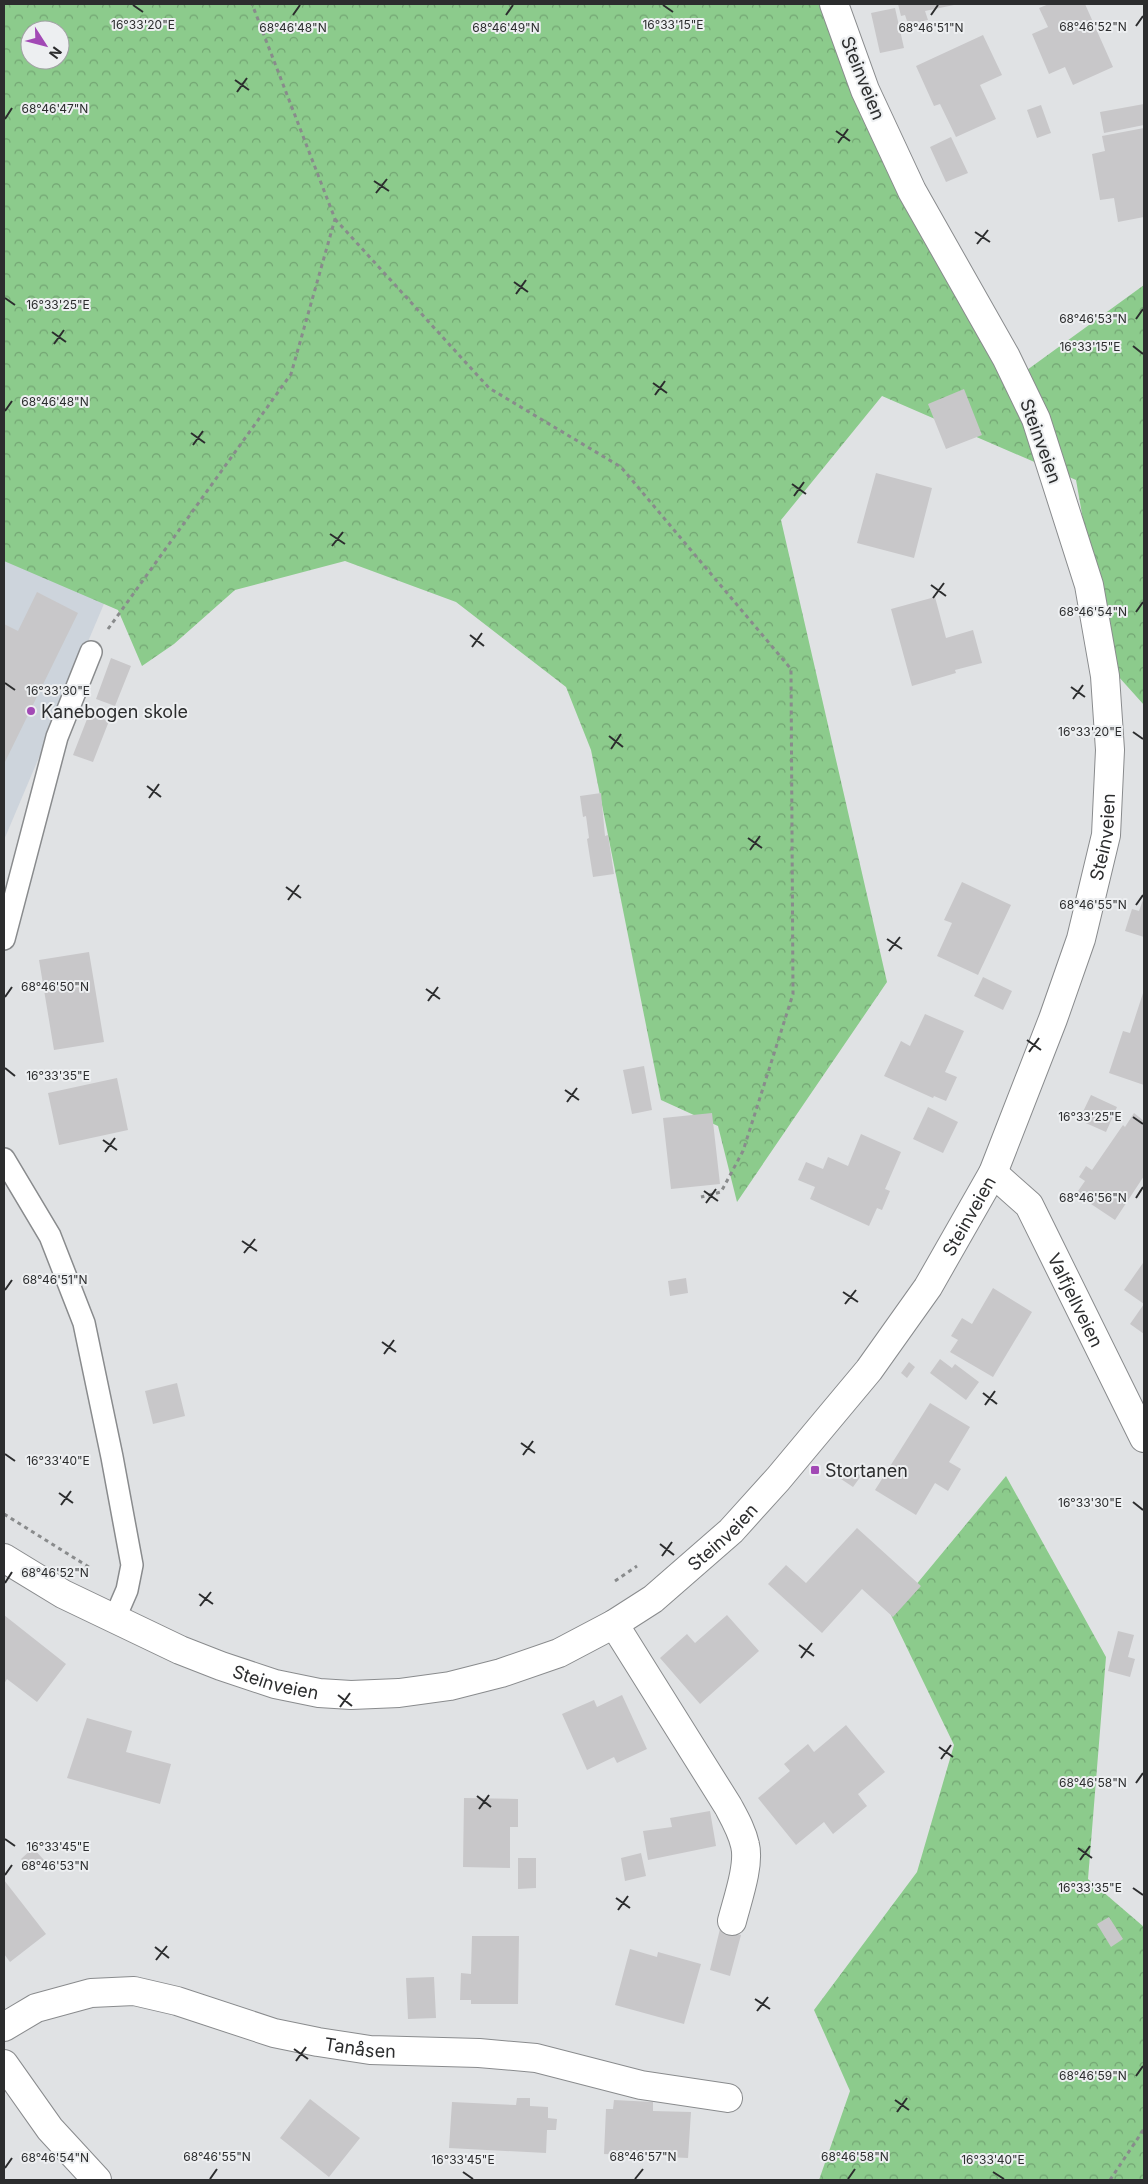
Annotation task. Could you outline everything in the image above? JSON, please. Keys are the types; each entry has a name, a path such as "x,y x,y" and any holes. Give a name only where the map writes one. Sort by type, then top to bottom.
{"street":[{"name":"Steinveien","path":"4,1558 63,1594 180,1650 266,1681 319,1693 351,1696 399,1693 450,1686 501,1673 560,1653 614,1624 653,1599 731,1531 778,1479 869,1370 928,1288 993,1173 1053,1019 1081,939 1106,835 1110,750 1106,676 1089,585 1036,419 1006,357 912,191 865,90 834,4"},
{"name":"Valfjellveien","path":"993,1173 1029,1205 1144,1438"},
{"path":"614,1624 742,1832 746,1847 745,1861 732,1921"},
{"name":"Tanåsen","path":"4,2027 36,2008 91,1993 134,1991 177,2001 274,2033 318,2042 370,2050 479,2053 536,2058 641,2085 728,2098"},
{"path":"4,2064 50,2129 97,2180"}],"lane":[{"path":"4,939 57,737 91,652"},
{"path":"4,1159 50,1236 84,1323 132,1565 127,1590 114,1620"}],"path":[{"path":"252,4 335,219 489,388 621,467 791,669 793,994 743,1151 721,1192 702,1197"},
{"path":"91,652 291,374 335,219"},
{"path":"4,1514 127,1590"},
{"path":"609,1585 640,1564"},
{"path":"1110,2180 1144,2129"}],"shaded area":[{"name":"Kanebogen skole","path":"4,548 109,592 4,840"}],"green space":[{"path":"4,4 819,4 1012,381 1144,285 1144,705 1109,666 1076,480 882,396 781,520 887,982 737,1202 718,1126 661,1100 591,750 566,687 456,602 345,561 235,590 174,644 142,666 118,610 4,561"},
{"path":"1006,1476 1106,1657 1088,1879 1144,1927 1144,2180 819,2180 850,2091 814,2010 917,1872 954,1745 891,1615"}],"building":[{"path":"898,4 954,5 925,11 928,20 908,24 905,15 901,16"},
{"path":"1049,4 1085,4 1113,67 1073,85 1065,67 1049,74 1032,34 1048,27 1039,8"},
{"path":"895,8 904,48 880,53 871,13"},
{"path":"983,35 1002,75 980,85 996,119 956,137 940,104 934,106 916,66"},
{"path":"1144,104 1144,125 1104,133 1100,112"},
{"path":"1041,105 1051,133 1037,138 1027,110"},
{"path":"1144,128 1144,217 1118,222 1114,198 1100,200 1092,154 1105,151 1102,136"},
{"path":"951,137 968,173 946,182 930,147"},
{"path":"964,389 982,435 946,449 928,404"},
{"path":"876,473 932,488 914,558 857,543"},
{"path":"37,592 78,613 4,764 4,624 18,631"},
{"path":"935,597 946,638 973,630 982,663 955,670 956,673 912,686 891,609"},
{"path":"111,658 131,666 115,706 96,699"},
{"path":"89,714 109,721 93,762 73,755"},
{"path":"601,793 605,836 608,835 614,874 593,877 587,839 589,838 586,816 583,817 580,796"},
{"path":"962,882 1011,905 978,975 937,956 952,923 944,920"},
{"path":"1144,897 1144,937 1125,931 1132,909 1139,911"},
{"path":"89,952 104,1042 54,1050 39,960"},
{"path":"983,977 1012,991 1003,1010 974,996"},
{"path":"1144,990 1144,1085 1109,1073 1123,1031 1130,1033"},
{"path":"925,1014 964,1031 945,1072 957,1077 946,1101 934,1096 933,1098 884,1076 901,1041 910,1046"},
{"path":"644,1066 652,1110 632,1114 623,1070"},
{"path":"117,1078 128,1130 59,1145 48,1093"},
{"path":"1091,1095 1117,1107 1106,1132 1079,1120"},
{"path":"928,1107 958,1122 943,1153 913,1139"},
{"path":"712,1113 720,1184 671,1189 663,1118"},
{"path":"1134,1113 1144,1121 1144,1176 1115,1220 1076,1194 1085,1181 1079,1177 1086,1166 1092,1170 1123,1125 1125,1127"},
{"path":"861,1134 901,1152 885,1189 890,1191 882,1210 877,1208 869,1226 810,1199 815,1187 798,1180 806,1162 823,1169 828,1157 848,1166"},
{"path":"1144,1264 1144,1304 1124,1290"},
{"path":"686,1278 688,1293 670,1296 668,1281"},
{"path":"993,1288 1032,1312 993,1377 950,1352 958,1340 951,1336 962,1318 972,1324"},
{"path":"1144,1304 1144,1334 1130,1324"},
{"path":"940,1359 952,1368 955,1364 979,1382 966,1400 930,1373"},
{"path":"909,1362 915,1367 907,1378 901,1373"},
{"path":"177,1383 185,1416 153,1424 145,1391"},
{"path":"930,1403 970,1427 949,1462 961,1469 948,1491 935,1483 916,1515 875,1490"},
{"path":"849,1468 861,1476 853,1487 841,1479"},
{"path":"857,1528 921,1586 893,1617 862,1589 822,1633 768,1584 786,1565 806,1583"},
{"path":"4,1615 66,1664 37,1702 7,1679 4,1684"},
{"path":"727,1615 759,1651 700,1704 660,1658 687,1634 695,1643"},
{"path":"1118,1631 1134,1635 1128,1657 1135,1659 1130,1677 1108,1671"},
{"path":"622,1695 647,1749 617,1763 614,1757 587,1770 562,1714 594,1700 597,1707"},
{"path":"87,1718 132,1731 126,1752 171,1764 160,1804 67,1778"},
{"path":"846,1725 885,1772 858,1794 867,1806 833,1834 824,1822 796,1845 758,1798 790,1771 784,1764 808,1744 814,1752"},
{"path":"464,1798 518,1799 518,1827 510,1827 510,1868 463,1867"},
{"path":"710,1811 716,1846 648,1860 643,1831 672,1827 670,1818"},
{"path":"33,1848 44,1860 32,1871 21,1859"},
{"path":"641,1853 646,1876 625,1881 621,1858"},
{"path":"518,1858 536,1858 536,1888 518,1889"},
{"path":"4,1880 46,1934 10,1962 4,1954"},
{"path":"1109,1917 1123,1939 1111,1947 1097,1924"},
{"path":"720,1929 741,1935 730,1976 710,1970"},
{"path":"472,1936 519,1936 518,2004 471,2004 471,2000 460,2000 461,1973 471,1974"},
{"path":"630,1949 657,1957 658,1952 701,1964 684,2024 615,2005"},
{"path":"434,1977 436,2018 408,2019 406,1978"},
{"path":"517,2098 530,2098 530,2106 548,2107 548,2118 557,2119 556,2130 547,2130 546,2153 449,2148 452,2102 516,2105"},
{"path":"310,2099 360,2138 329,2177 280,2138"},
{"path":"614,2100 653,2102 653,2111 691,2112 688,2158 604,2154 606,2109 613,2109"}],"place":[{"name":"Kanebogen skole","path":"31,711"},
{"name":"Stortanen","path":"815,1470"}]}
